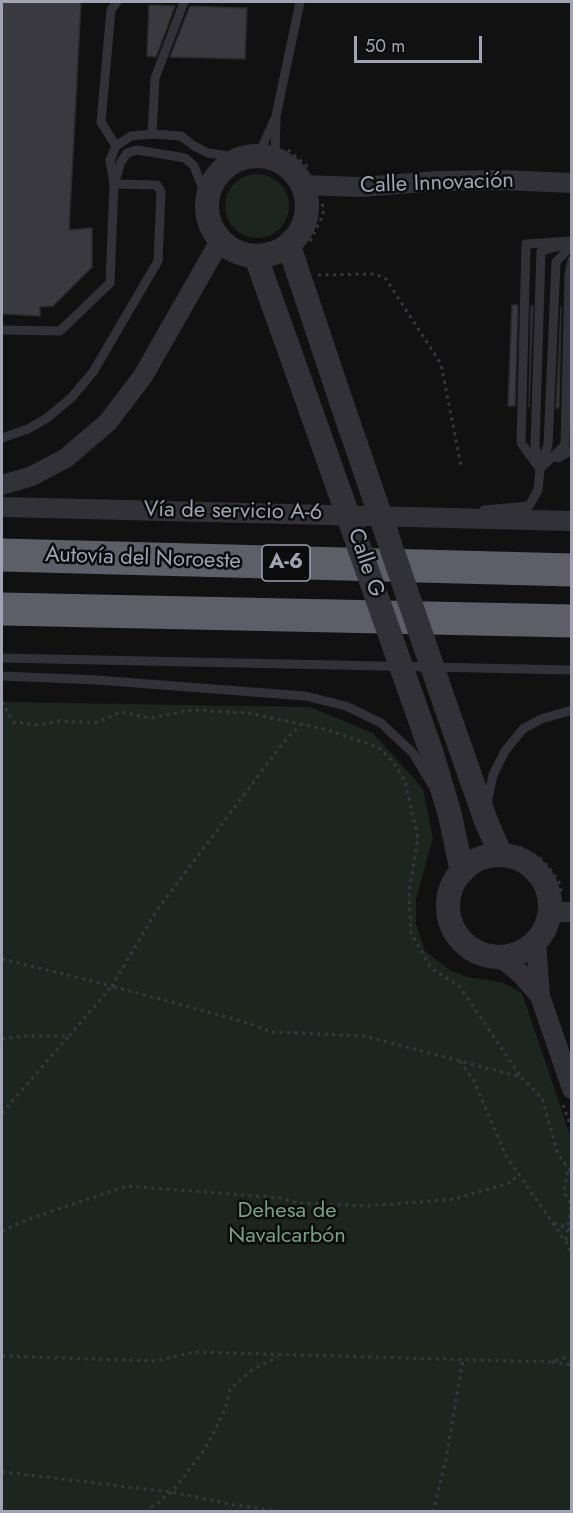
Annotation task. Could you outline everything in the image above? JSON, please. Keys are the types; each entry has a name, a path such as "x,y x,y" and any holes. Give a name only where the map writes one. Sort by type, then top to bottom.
{"highway":[{"name":"Autovía del Noroeste","path":"2,555 572,570"},
{"name":"A-6","path":"2,609 572,621"},
{"path":"304,615 334,625 572,631"}],"street":[{"path":"265,155 287,165 308,181 306,217 298,236 298,247 256,257 243,255 220,241 212,229 207,200 211,186 219,173 230,164 265,155"},
{"name":"Calle Innovación","path":"308,181 360,187 438,181 502,180 572,183"},
{"path":"2,485 32,476 66,458 108,422 143,376 220,241"},
{"name":"Calle G","path":"298,247 341,401 446,708 486,821 508,850"},
{"name":"Calle G","path":"256,257 432,751 450,815 462,872"},
{"name":"Vía de servicio A-6","path":"2,507 572,521"},
{"path":"508,850 540,875 550,899 561,912 547,924 536,942 514,955 487,956 463,942 455,931 450,916 449,900 453,885 462,872 480,859 508,850"},
{"path":"536,942 540,996 572,1089"},
{"path":"501,957 521,974 540,996"}],"lane":[{"path":"116,146 101,122 111,10 117,2"},
{"path":"152,134 154,78 184,2"},
{"path":"265,155 276,116 300,2"},
{"path":"265,155 276,116"},
{"path":"2,330 60,331 110,283 114,184 110,160 116,146 131,136 152,134 181,136 208,153 265,155"},
{"path":"114,184 121,162 127,153 137,150 185,158 194,166 207,200"},
{"path":"2,438 28,429 48,418 71,398 93,372 158,261 160,192 157,185 114,184"},
{"path":"540,469 521,443 526,244 572,243"},
{"path":"540,469 535,446 541,251 572,243"},
{"path":"426,516 529,506 538,490 540,469 548,445 556,262 572,243"},
{"path":"540,469 566,445 569,273 572,260"},
{"path":"540,469 572,450"},
{"path":"2,658 572,670"},
{"path":"2,676 97,680 305,696 346,706 381,723 412,753 450,815"},
{"path":"486,821 488,794 493,775 505,751 523,729 541,719 572,710"}],"path":[{"path":"265,155 308,167 308,181"},
{"path":"298,247 322,217 324,210 322,200"},
{"path":"311,275 376,274 386,279 441,364 461,466"},
{"path":"2,702 13,722 38,725 60,721 95,723 121,712 150,718 192,710 248,713 328,730 378,747 393,762 405,781 418,838 409,891 411,933 431,968 460,987 521,1077 542,1098 558,1154 572,1173"},
{"path":"2,1113 112,986 157,910 283,743 300,724"},
{"path":"508,850 540,858 559,882"},
{"path":"2,959 112,986 248,1023 271,1032 364,1036 521,1077"},
{"path":"2,1039 23,1035 69,1036"},
{"path":"459,1060 474,1081 506,1156 566,1242 572,1257"},
{"path":"566,1242 570,1229 571,1208 564,1192 568,1168"},
{"path":"2,1232 26,1220 127,1186 282,1198 297,1203 367,1206 455,1199 512,1182 518,1173"},
{"path":"553,1223 570,1229"},
{"path":"2,1356 156,1361 194,1352 463,1359 572,1365"},
{"path":"145,1512 172,1492 205,1449 225,1410 230,1389 252,1370 281,1356"},
{"path":"550,1362 572,1356"},
{"path":"433,1512 446,1459 463,1359"},
{"path":"2,1472 172,1492 285,1512"}],"green space":[{"path":"257,174 275,180 283,188 289,206 283,224 275,232 257,238 239,232 231,224 225,206 231,188 239,180"},
{"name":"Dehesa de Navalcarbón","path":"2,702 310,707 373,733 423,789 433,838 416,899 416,924 425,951 450,970 467,977 504,983 522,993 571,1138 571,1511 2,1511"}],"building":[{"path":"2,2 81,2 69,230 92,228 92,267 53,306 40,307 40,316 2,314"},
{"path":"149,5 175,6 156,57 147,56"},
{"path":"190,6 247,8 245,59 170,57"},
{"path":"512,305 518,305 515,406 508,406"},
{"path":"531,306 533,306 529,407"},
{"path":"561,307 559,408 556,408"}]}
